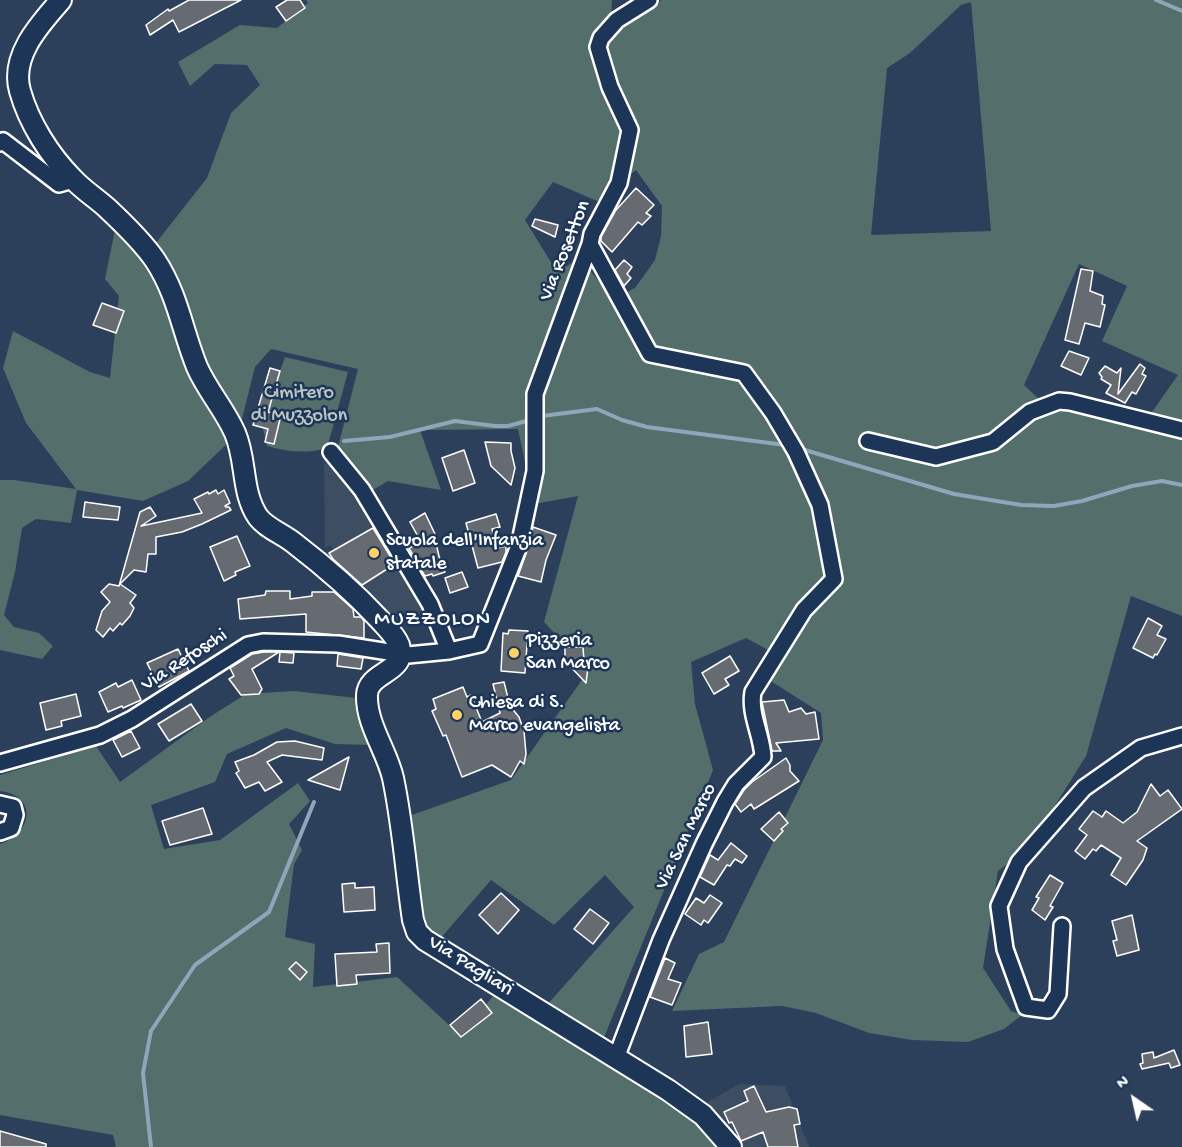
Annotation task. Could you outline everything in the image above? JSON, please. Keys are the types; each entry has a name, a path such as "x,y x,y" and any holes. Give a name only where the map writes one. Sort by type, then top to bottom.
{"street":[{"path":"60,0 33,34 20,63 18,88 30,118 48,147 74,180 107,208 132,234 160,269 175,297 197,367 235,433 242,456 245,485 251,504 260,519 292,541 340,580 392,634 398,642 400,658"},
{"name":"Via Rosetton","path":"449,651 480,644 519,546 535,471 535,394 592,234 619,183 630,130 610,87 598,47 601,38 617,20 649,0"},
{"path":"0,143 3,141 59,184 74,180"},
{"name":"Via San Marco","path":"590,244 650,354 744,373 788,438 820,505 834,579 804,610 753,692 751,702 763,757 736,784 704,844 661,940 616,1058"},
{"path":"868,441 936,457 993,442 1030,412 1059,402 1070,402 1182,430"},
{"path":"332,452 362,490 430,604 449,651"},
{"name":"Via Refoschi","path":"0,763 100,735 132,719 248,645 263,642 338,644 400,658 408,655 449,651"},
{"name":"Via Pagliari","path":"400,658 370,684 367,693 368,711 393,776 413,920 417,932 425,940 616,1058 703,1115 730,1147"},
{"path":"1062,926 1058,994 1048,1010 1026,1007 1005,949 999,906 1019,862 1084,788 1141,748 1182,736"},
{"path":"0,804 13,807 15,815 11,828 0,832"}],"shaded area":[{"path":"324,463 339,471 376,527 424,608 422,615 416,620 398,627 325,557 334,550 330,545 325,549"},
{"path":"739,1084 785,1086 809,1147 738,1147 706,1103"}],"green space":[{"path":"306,0 612,0 611,20 629,18 658,4 661,0 1182,0 1182,616 1131,596 1086,756 1028,849 998,871 983,968 1011,1011 1022,1015 1004,1029 968,1042 912,1040 869,1033 816,1013 782,1006 672,1011 699,954 724,942 823,740 821,713 766,678 779,656 746,638 691,662 695,704 713,770 603,1040 546,1006 634,907 605,875 554,925 491,880 439,940 427,928 417,913 409,816 511,780 589,670 544,622 578,496 534,504 518,429 420,430 441,490 388,481 371,491 338,447 358,369 271,349 255,367 239,431 208,375 152,248 207,178 231,113 260,85 247,65 215,64 190,86 178,62 240,25 277,28 308,3","holes":["971,2 991,231 871,235 887,68 910,53 961,5","636,170 662,206 661,236 655,260 635,288 613,299 580,258 557,272 525,220 553,182 597,201","1079,264 1127,286 1102,341 1178,375 1145,422 1070,402 1039,399 1024,385"]},
{"path":"116,225 147,261 231,440 188,481 143,501 77,490 71,523 36,519 22,528 15,572 4,615 14,627 39,633 53,646 42,659 0,650 0,480 76,489 26,423 3,368 13,331 90,372 110,378 119,296 105,279"},
{"name":"Cimitero di Muzzolon","path":"285,357 348,372 327,448 297,452 267,446 263,428 253,425 270,368 280,371"},
{"path":"294,691 356,698 358,717 369,745 335,744 286,728 227,754 215,782 151,805 164,849 220,840 298,783 310,801 289,824 302,850 294,864 285,937 315,944 313,987 397,977 461,1036 493,996 665,1099 693,1120 716,1147 116,1147 113,1135 0,1115 0,844 20,832 27,815 20,799 0,791 0,775 96,746 120,782 211,716 246,694"}],"building":[{"path":"189,0 241,0 179,32 173,20 150,35 146,25 168,9 169,11"},
{"path":"287,0 300,0 305,8 286,21 276,7"},
{"path":"636,188 654,205 646,213 651,216 642,225 638,222 612,252 601,241 601,237 616,210"},
{"path":"535,219 558,225 555,237 532,226"},
{"path":"624,260 632,267 627,274 631,278 624,286 615,270"},
{"path":"1081,269 1093,271 1090,291 1103,296 1102,304 1105,305 1100,327 1085,323 1079,344 1065,340"},
{"path":"102,303 124,311 116,333 93,325"},
{"path":"1069,351 1089,358 1081,375 1061,366"},
{"path":"1140,364 1145,368 1142,374 1146,376 1136,394 1132,392 1125,403 1106,393 1111,385 1101,379 1099,373 1105,366 1117,373 1121,368 1118,394"},
{"path":"270,368 280,371 268,412 281,415 274,444 265,442 268,429 253,425"},
{"path":"485,442 511,443 515,468 511,485 491,466"},
{"path":"464,450 475,483 453,491 442,458"},
{"path":"216,490 218,494 224,490 230,503 225,506 231,510 182,532 156,537 156,554 148,554 146,572 134,570 120,584 136,595 130,603 134,608 130,616 113,631 110,628 103,637 96,630 102,611 110,602 101,592 109,584 119,586 140,512 150,507 156,516 141,526 202,513 194,499"},
{"path":"85,502 120,507 118,520 83,517"},
{"path":"425,513 435,534 445,572 433,576 432,574 425,576 409,548 421,542 410,522"},
{"path":"496,514 500,527 492,529 498,548 506,546 506,552 502,562 478,568 466,523"},
{"path":"533,527 556,535 546,560 541,582 518,576"},
{"name":"Scuola dell'Infanzia statale","path":"373,528 395,564 362,585 329,553"},
{"path":"237,536 250,566 235,572 236,575 224,581 210,547"},
{"path":"462,572 468,587 450,593 445,578"},
{"path":"266,591 290,591 290,599 312,596 312,592 334,592 353,609 354,617 361,617 364,621 364,638 306,632 306,614 240,619 238,599 265,595"},
{"path":"1148,618 1162,626 1157,635 1166,639 1153,658 1133,648"},
{"name":"Pizzeria San Marco","path":"509,630 528,631 525,673 501,671 503,633 508,634"},
{"path":"565,647 583,647 584,661 589,660 586,683 565,661"},
{"path":"178,649 189,671 159,687 147,663"},
{"path":"279,652 252,669 262,689 259,694 241,695 229,679 234,676 230,668 252,654"},
{"path":"280,652 294,653 293,663 279,662"},
{"path":"338,654 363,658 361,669 337,666"},
{"path":"730,656 739,671 725,679 729,685 714,694 702,673"},
{"path":"132,680 141,700 108,712 99,692 116,683 118,687"},
{"path":"504,682 510,706 519,717 524,731 526,754 524,764 520,761 511,777 492,765 462,777 446,735 443,736 432,711 436,709 433,699 463,687 467,697 471,695 482,722 500,713 493,684"},
{"path":"76,694 81,716 61,721 62,726 46,730 40,703"},
{"path":"784,700 789,712 801,708 806,714 815,712 819,739 776,743 781,751 772,751 762,702"},
{"path":"191,704 202,721 169,741 158,724"},
{"path":"131,731 140,748 122,757 113,740"},
{"path":"295,741 324,748 322,760 282,755 267,762 282,782 265,791 259,782 245,788 236,773 239,771 235,762 254,755 277,742"},
{"path":"349,757 340,790 308,780"},
{"path":"786,758 790,771 799,781 754,809 751,804 741,812 735,804 744,790"},
{"path":"1151,784 1160,796 1168,790 1182,809 1137,841 1147,848 1143,860 1126,885 1111,875 1121,858 1101,845 1096,851 1093,849 1085,859 1075,851 1087,835 1079,829 1093,811 1102,817 1106,811 1123,823 1137,812"},
{"path":"203,808 212,834 170,845 162,821"},
{"path":"779,812 788,823 781,829 783,831 774,841 761,829"},
{"path":"731,843 747,856 742,863 735,859 730,866 727,865 714,885 700,877 710,855 718,860"},
{"path":"1050,875 1063,883 1045,920 1032,910 1039,898 1036,897"},
{"path":"355,883 355,888 374,887 375,910 344,912 342,884"},
{"path":"501,893 519,910 498,934 479,915"},
{"path":"710,895 722,903 708,923 704,920 701,925 685,914 696,898 704,903"},
{"path":"590,909 609,923 593,944 574,929"},
{"path":"1132,915 1139,950 1117,956 1113,941 1117,940 1112,921"},
{"path":"389,943 390,973 356,975 357,984 337,986 335,954 377,952 376,944"},
{"path":"665,958 675,963 668,979 681,983 672,1005 650,997"},
{"path":"296,962 307,972 300,980 289,969"},
{"path":"481,999 492,1013 461,1037 450,1025"},
{"path":"708,1022 712,1054 686,1057 684,1026"},
{"path":"1174,1050 1180,1065 1171,1068 1169,1063 1142,1069 1140,1064 1143,1063 1142,1054 1153,1052 1154,1058"},
{"path":"754,1086 766,1112 789,1107 797,1109 800,1124 794,1125 798,1147 768,1147 763,1132 741,1141 732,1122 729,1123 724,1112 748,1101 744,1091"},
{"path":"0,1131 46,1144 46,1147 0,1147"}],"waterway":[{"path":"1156,0 1182,11"},
{"path":"542,416 597,409 622,420 647,427 785,445"},
{"path":"344,441 390,437 455,421 508,426 530,420"},
{"path":"798,448 954,494 1021,505 1054,506 1082,501 1132,486 1162,481 1182,485"},
{"path":"151,1147 143,1073 151,1031 195,965 269,912 314,802"}],"place":[{"name":"Scuola dell'Infanzia statale","path":"374,553"},
{"name":"Pizzeria San Marco","path":"514,653"},
{"name":"Chiesa di S. Marco evangelista","path":"457,715"}],"district":[{"name":"MUZZOLON","path":"433,621"}]}
